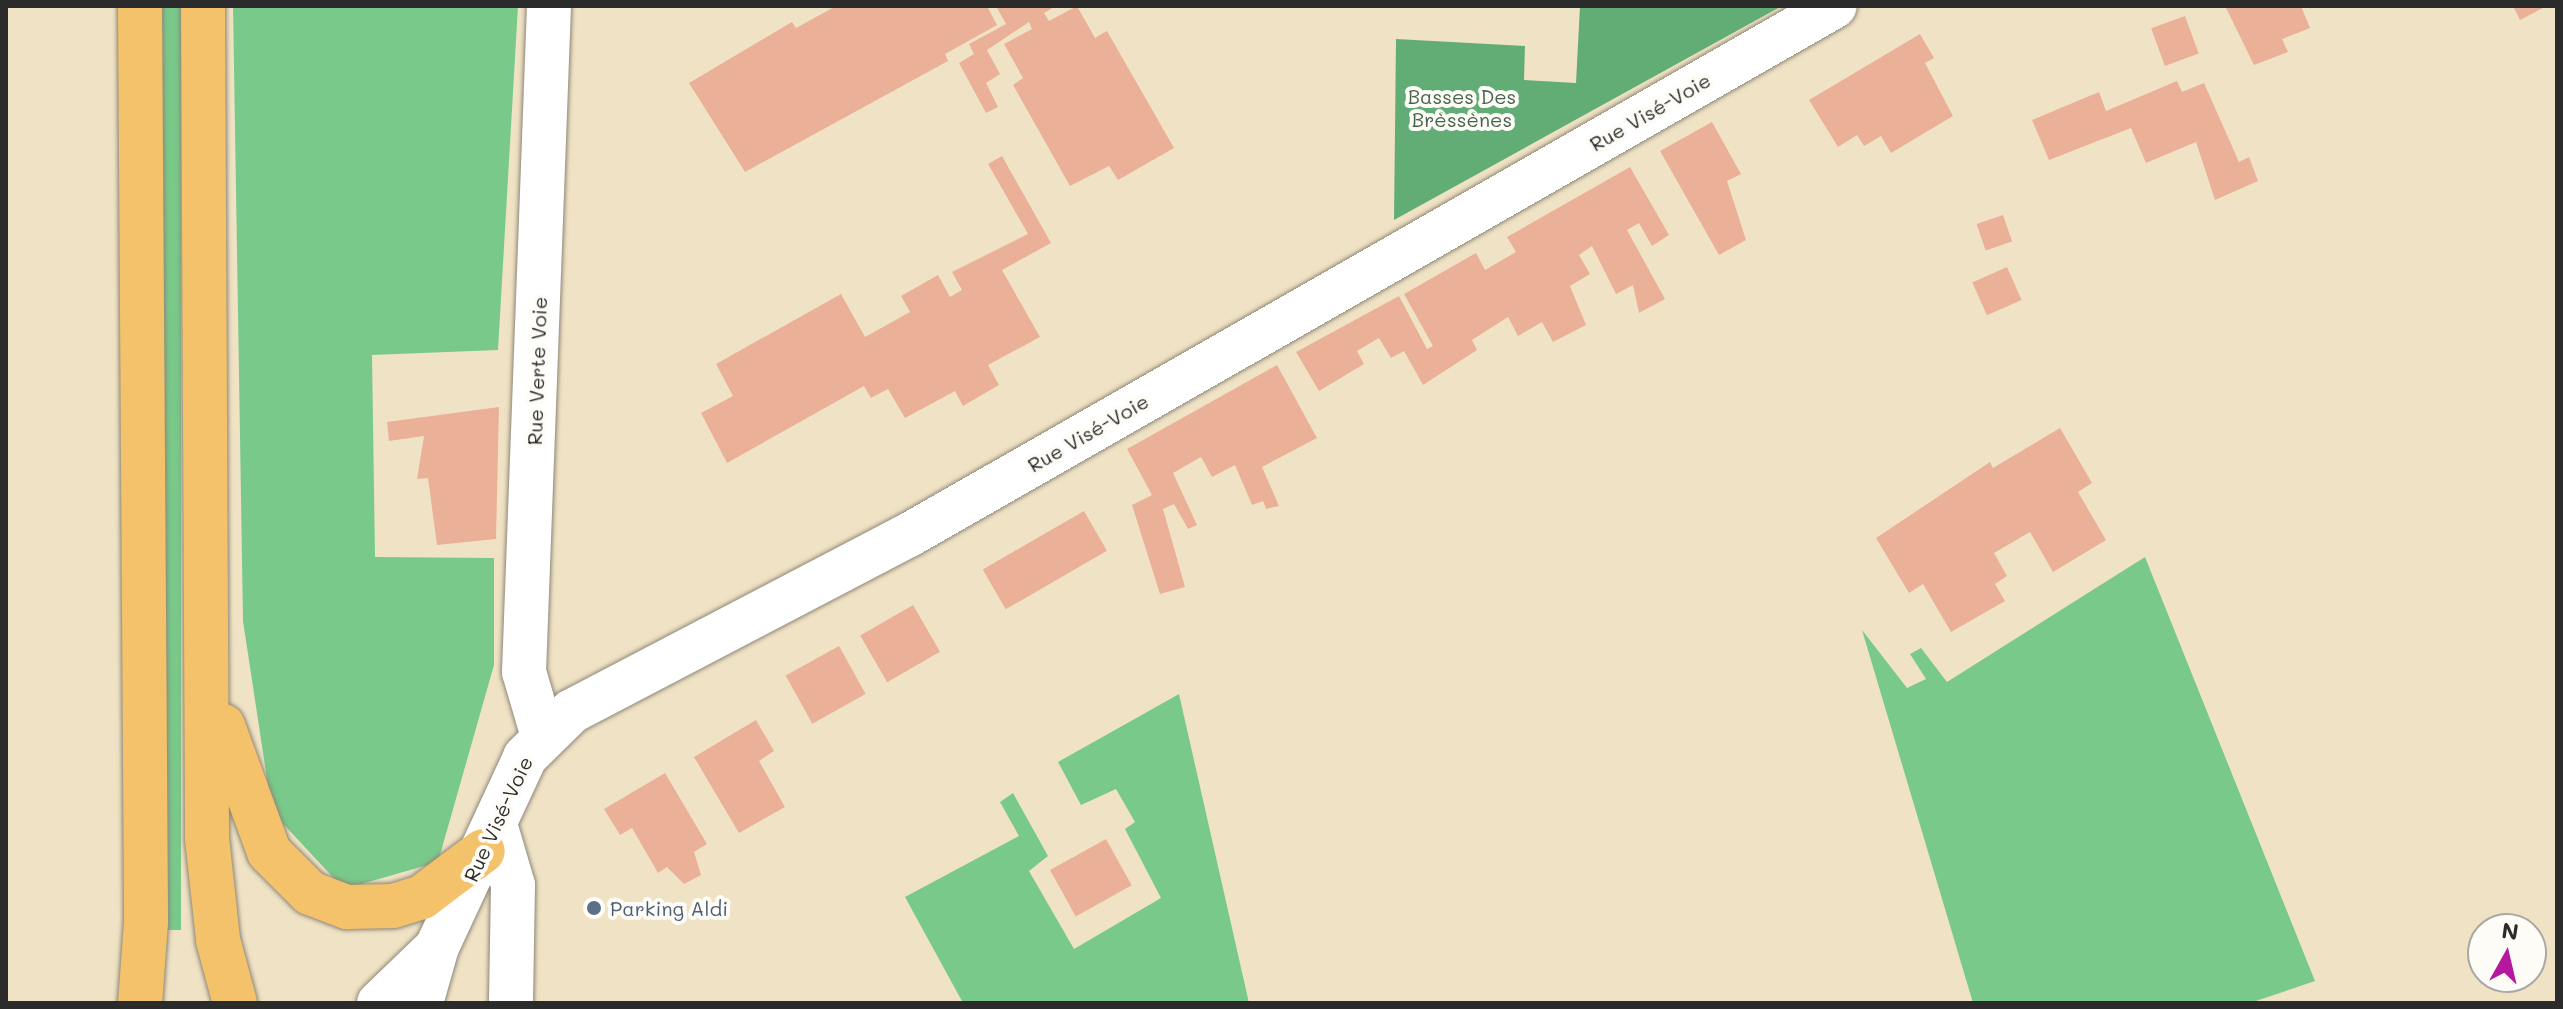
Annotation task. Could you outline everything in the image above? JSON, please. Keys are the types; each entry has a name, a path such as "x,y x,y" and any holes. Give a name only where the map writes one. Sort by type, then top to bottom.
{"highway":[{"path":"140,6 146,922 140,1003"},
{"path":"203,6 212,680 208,852 218,940 235,1003"},
{"path":"212,680 257,829 281,868 310,893 347,907 393,906 422,897 489,838"}],"street":[{"name":"Rue Verte Voie","path":"542,733 524,672 549,6"},
{"name":"Rue Visé-Voie","path":"421,1003 437,947 542,733 909,535 1835,6"},
{"path":"489,838 513,885 511,1003"},
{"name":"Rue Visé-Voie","path":"379,1003 437,947"}],"green space":[{"path":"162,6 181,6 181,930 162,930"},
{"path":"233,6 518,6 498,350 372,355 375,557 494,558 494,665 438,862 344,889 272,812 243,621"},
{"name":"Basses Des Brèssènes","path":"1580,6 1782,6 1394,220 1396,39 1525,46 1524,80 1576,83"},
{"path":"2145,557 2315,981 2250,1003 1973,1003 1862,630 1907,688 1926,679 1910,654 1921,648 1947,682"},
{"path":"1179,694 1249,1003 963,1003 905,897 1019,836 1000,802 1013,793 1048,856 1029,871 1074,949 1161,898 1125,829 1135,822 1116,789 1081,805 1058,762"}],"building":[{"path":"836,6 987,6 997,25 945,54 948,61 745,172 689,83 792,22 796,28"},
{"path":"996,6 1056,6 1044,13 1049,21 1077,6 1095,38 1107,31 1174,148 1118,180 1109,166 1070,186 1013,85 1023,78 1004,44 1032,29 1029,22 987,50 1000,74 986,83 998,107 986,113 959,63 974,54 969,44 1006,24"},
{"path":"2225,6 2301,6 2310,28 2282,39 2288,52 2254,65"},
{"path":"2513,6 2547,6 2520,20"},
{"path":"2185,16 2199,54 2165,66 2151,28"},
{"path":"1920,34 1934,58 1925,63 1953,116 1891,153 1881,136 1864,146 1857,135 1838,147 1809,100"},
{"path":"2177,81 2182,92 2204,83 2239,162 2249,157 2258,181 2215,200 2196,142 2146,163 2131,128 2049,160 2032,120 2099,92 2106,111"},
{"path":"1712,122 1741,174 1727,181 1746,240 1719,255 1660,151"},
{"path":"1002,156 1051,243 1002,270 1040,337 988,365 999,385 963,406 955,391 905,418 888,389 871,398 864,386 727,463 701,413 733,396 716,364 841,294 865,337 910,312 901,296 938,275 950,297 962,290 952,272 1028,234 988,164"},
{"path":"1630,167 1669,235 1652,246 1639,223 1627,230 1665,299 1639,313 1633,285 1616,294 1592,246 1579,255 1590,274 1570,286 1586,325 1553,342 1542,322 1518,336 1508,317 1472,340 1477,350 1423,385 1404,351 1391,358 1379,338 1357,351 1364,364 1319,391 1296,352 1399,296 1427,349 1433,346 1404,294 1476,253 1485,270 1516,252 1507,237"},
{"path":"2003,215 2012,241 1986,251 1977,224"},
{"path":"2007,267 2022,300 1987,315 1972,282"},
{"path":"1277,365 1317,438 1262,467 1279,506 1266,509 1263,501 1252,505 1235,465 1212,477 1201,457 1173,473 1197,525 1188,529 1174,504 1163,509 1185,587 1160,594 1132,505 1152,495 1127,449"},
{"path":"499,407 496,539 437,545 428,478 417,479 424,436 389,441 387,422"},
{"path":"2060,428 2092,483 2078,492 2106,540 2053,572 2030,532 1994,553 2007,576 1995,584 2005,601 1951,632 1923,584 1909,593 1876,538 1990,462 1993,468"},
{"path":"1084,511 1107,551 1006,609 983,570"},
{"path":"913,605 940,652 887,682 860,636"},
{"path":"839,646 866,694 812,724 786,676"},
{"path":"756,720 774,751 759,761 785,807 739,833 694,757"},
{"path":"665,773 707,844 694,852 701,875 684,884 667,867 658,873 632,828 620,835 604,809"},
{"path":"1106,839 1132,885 1076,916 1050,870"}],"place":[{"name":"Parking Aldi","path":"594,908"}]}
